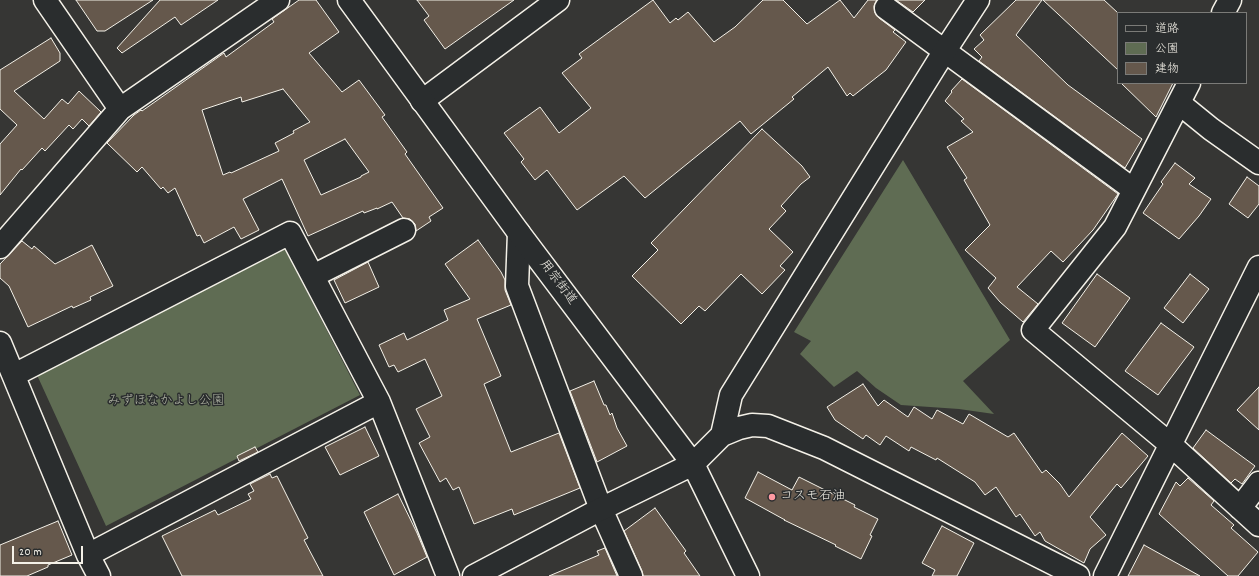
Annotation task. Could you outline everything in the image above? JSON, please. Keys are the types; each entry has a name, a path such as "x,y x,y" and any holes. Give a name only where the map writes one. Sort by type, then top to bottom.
{"street":[{"path":"45,0 120,109"},
{"path":"0,247 120,109 278,0"},
{"name":"用宗街道","path":"349,0 519,233 693,464 748,576"},
{"path":"422,101 558,0"},
{"path":"722,435 731,395 944,52 978,0"},
{"path":"1224,12 1230,0"},
{"path":"886,8 1134,190"},
{"path":"1188,84 1115,227 1033,330 1171,445 1259,525"},
{"path":"1179,103 1211,129 1259,162"},
{"path":"313,276 404,230"},
{"path":"14,374 290,233 379,402 448,576"},
{"path":"519,233 517,286 601,509 631,576"},
{"path":"1105,576 1171,445 1249,284 1259,267"},
{"path":"0,343 88,555 99,576"},
{"path":"88,555 379,402"},
{"path":"474,576 601,509 693,464 722,435 752,425 768,426 824,448 1078,576"},
{"path":"1240,508 1259,483"}],"green space":[{"path":"903,160 1010,340 963,381 994,414 959,409 901,405 876,388 857,371 834,387 800,354 811,341 794,332"},
{"name":"みずほなかよし公園","path":"285,249 360,395 106,526 37,375"}],"building":[{"path":"76,0 153,0 105,31 97,31"},
{"path":"160,0 218,0 181,25 175,17 122,53 117,48"},
{"path":"299,0 316,0 339,32 309,53 342,92 359,80 385,115 382,117 407,152 405,154 443,208 429,217 431,221 416,231 415,224 410,219 403,218 392,202 377,209 364,213 363,211 308,236 282,179 243,199 259,230 241,239 234,227 204,243 200,235 197,236 175,188 168,193 163,187 161,189 142,167 137,172 107,143 134,115 141,110 142,111 224,53 226,57 274,22 272,19","holes":["283,89 310,122 293,131 294,133 275,143 279,151 231,173 230,172 223,175 202,110 241,97 242,102","345,139 369,172 321,195 304,160"]},
{"path":"417,0 514,0 445,49 424,20 429,16"},
{"path":"653,0 670,23 676,18 678,20 688,12 714,42 735,27 763,0 783,0 807,24 840,0 854,18 868,0 877,0 874,6 875,13 879,18 895,30 893,32 906,42 886,70 853,96 850,93 847,96 828,67 792,97 794,99 751,134 740,121 645,198 624,176 577,210 547,170 535,180 521,162 524,159 504,133 540,107 559,133 591,108 562,73 582,58 579,54"},
{"path":"896,0 925,0 913,12"},
{"path":"1016,0 1042,0 1016,35 1068,85 1142,139 1125,168 979,61 982,57 974,49 984,40 980,35"},
{"path":"1043,0 1104,0 1117,12 1117,69"},
{"path":"51,38 60,53 60,61 14,91 44,119 62,99 68,104 79,91 101,112 89,126 82,119 73,129 69,125 45,151 42,148 22,170 21,169 0,195 0,144 17,125 0,109 0,70"},
{"path":"962,79 1118,194 1093,230 1063,262 1051,251 1017,287 1038,304 1023,322 1000,302 988,288 996,278 965,250 990,225 964,180 967,178 947,147 973,132 961,121 964,119 945,101 952,92 951,91"},
{"path":"1122,84 1172,84 1156,117"},
{"path":"762,129 802,166 810,177 801,184 781,206 786,211 769,229 793,252 780,266 785,270 762,294 741,274 705,311 699,306 681,324 632,276 658,250 651,243"},
{"path":"1175,163 1195,178 1189,184 1211,199 1199,216 1179,239 1143,213 1163,184 1161,182"},
{"path":"1247,177 1259,186 1259,204 1248,218 1229,204"},
{"path":"478,240 501,272 505,280 505,290 511,305 477,319 501,376 484,384 511,452 559,433 580,488 514,515 512,509 474,524 459,487 453,490 446,478 440,482 419,443 430,437 416,409 442,396 425,359 398,372 394,365 389,367 379,345 404,333 407,340 448,320 444,310 470,299 445,264"},
{"path":"22,241 32,249 34,246 55,264 92,245 113,286 90,297 91,300 73,308 72,306 28,327 9,286 0,278 0,264"},
{"path":"368,262 379,287 345,303 334,280"},
{"path":"1097,274 1130,298 1095,347 1062,323"},
{"path":"1190,274 1209,289 1183,323 1164,308"},
{"path":"1161,323 1194,347 1158,395 1125,371"},
{"path":"594,381 604,405 606,405 610,415 612,413 617,428 627,446 597,462 570,391"},
{"path":"863,384 878,406 884,400 908,417 914,407 932,419 937,410 963,424 969,414 1008,437 1014,433 1042,473 1046,470 1060,484 1069,497 1122,433 1148,456 1121,488 1117,484 1090,517 1106,535 1090,549 1084,563 1045,541 1040,532 1035,536 1020,514 1016,517 996,487 985,495 975,482 937,458 936,460 911,447 909,451 886,436 880,445 866,435 863,439 835,420 827,407"},
{"path":"1259,387 1259,430 1237,410"},
{"path":"365,427 379,456 340,475 325,447"},
{"path":"1206,430 1255,466 1242,484 1235,479 1231,483 1193,448"},
{"path":"255,447 258,452 239,461 237,456"},
{"path":"758,472 792,490 799,477 855,505 854,507 878,519 861,559 784,520 745,498"},
{"path":"270,474 272,478 277,476 308,538 304,540 323,576 182,576 162,536 215,510 218,515 251,499 248,494 254,491 250,484"},
{"path":"1188,478 1214,501 1211,505 1234,525 1231,528 1258,552 1238,576 1228,576 1159,514 1176,482 1180,486"},
{"path":"398,494 427,557 394,575 364,512"},
{"path":"655,508 686,551 684,553 700,576 643,576 624,531"},
{"path":"58,521 72,555 27,576 0,576 0,545"},
{"path":"942,526 974,543 957,576 932,576 935,570 922,563"},
{"path":"1144,545 1200,576 1128,576"},
{"path":"605,548 617,576 549,576 599,555 597,551"}],"place":[{"name":"コスモ石油","path":"772,497"}]}
